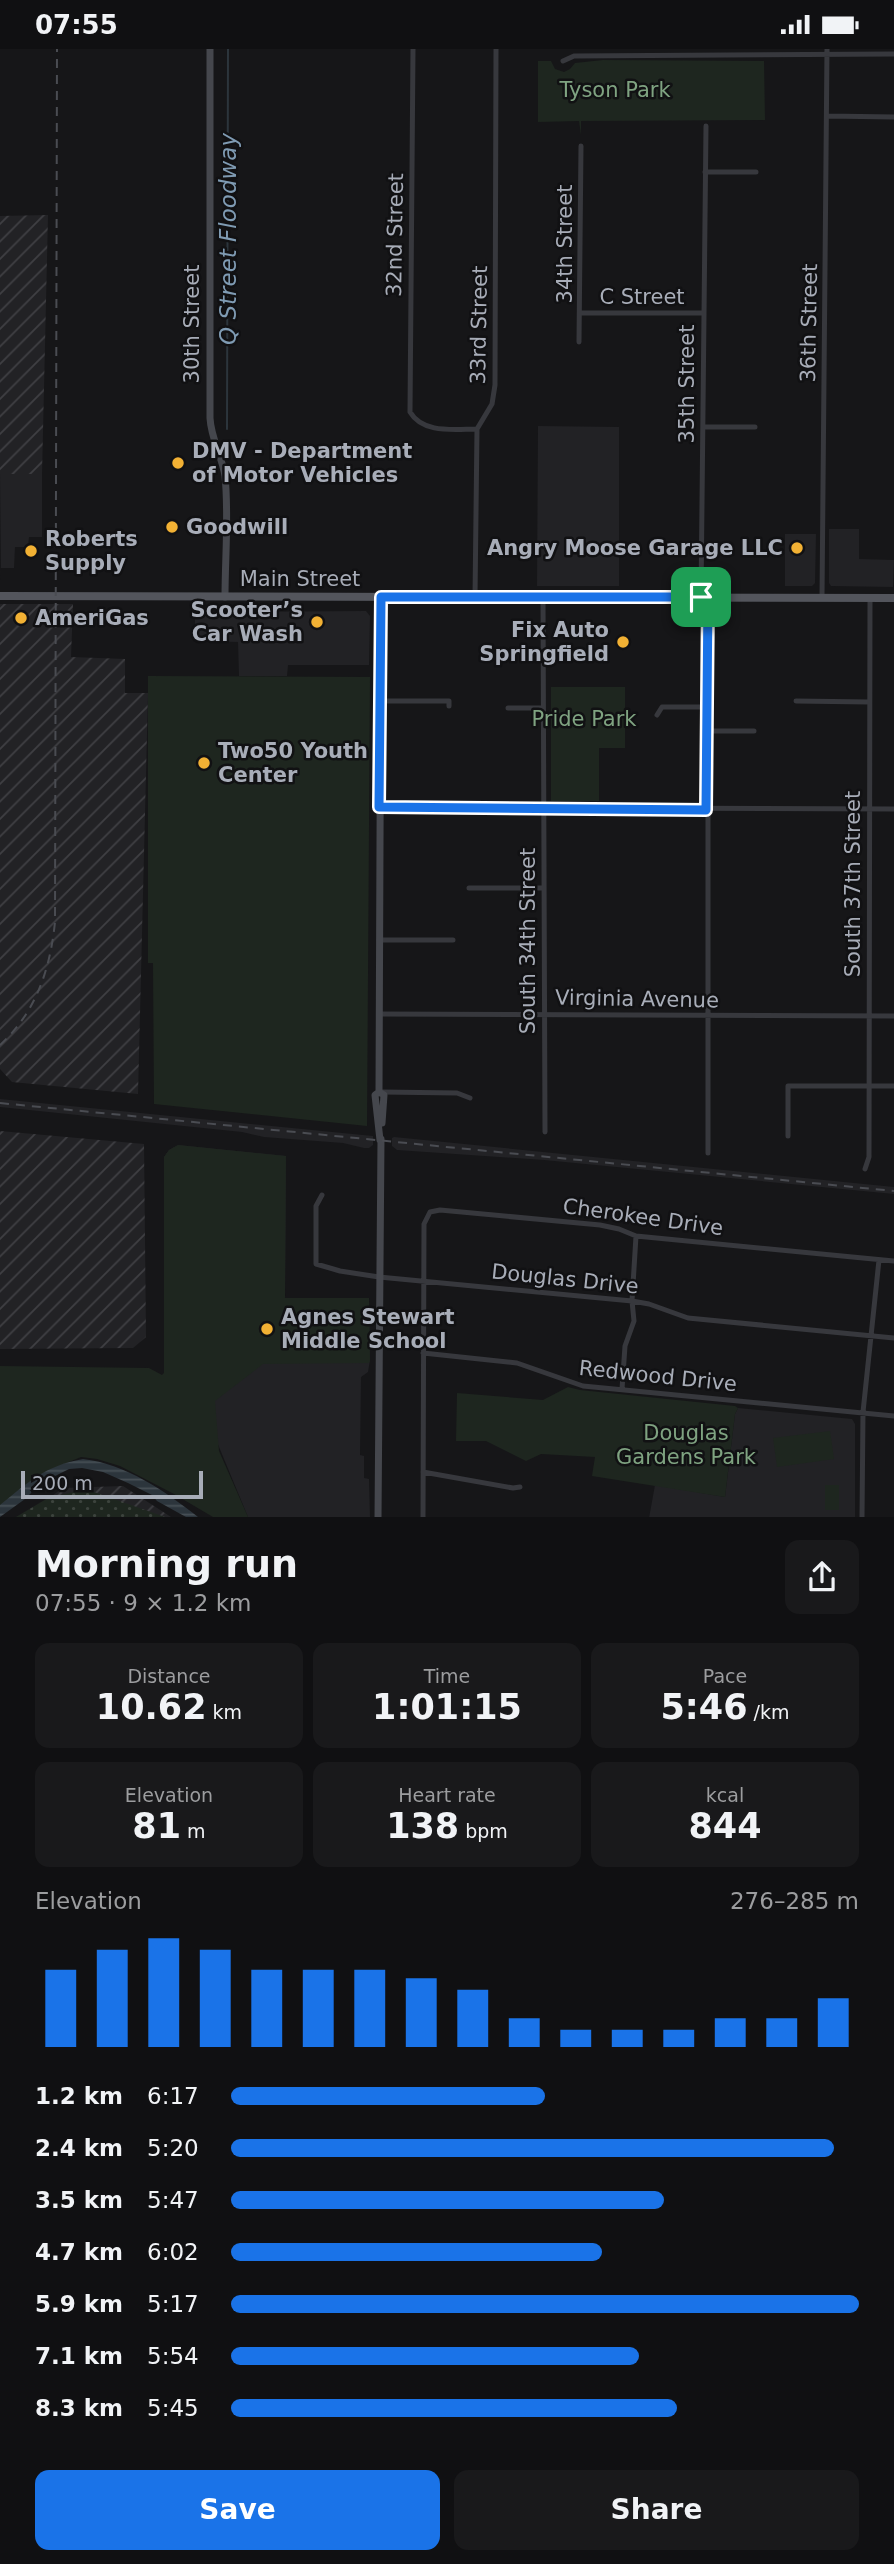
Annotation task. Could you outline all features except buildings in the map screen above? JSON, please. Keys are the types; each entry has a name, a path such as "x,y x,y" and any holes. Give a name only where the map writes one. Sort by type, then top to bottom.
{"main road":[{"name":"Main Street","path":"0,596 894,598"}],"street":[{"name":"30th Street","path":"210,49 210,418 213,440 221,460 226,485 225,597"},
{"name":"32nd Street","path":"412,49 410,412 415,421 423,426 477,429"},
{"name":"33rd Street","path":"475,597 477,429 492,404 495,385 496,49"},
{"path":"564,61 574,55 601,52 894,54"},
{"name":"36th Street","path":"822,598 827,52"},
{"path":"827,116 894,117"},
{"name":"35th Street","path":"706,126 703,427 708,1153"},
{"name":"34th Street","path":"579,342 581,146"},
{"path":"705,172 756,172"},
{"name":"C Street","path":"580,313 704,313"},
{"path":"703,427 755,427"},
{"path":"378,1517 380,1140 375,1095 379,1092 381,597"},
{"name":"South 34th Street","path":"543,597 545,1132"},
{"name":"South 37th Street","path":"866,1170 869,1157 870,598"},
{"path":"380,701 449,701 449,706"},
{"path":"796,701 869,702"},
{"path":"657,715 662,707 707,707"},
{"path":"508,708 543,708"},
{"path":"707,731 754,731"},
{"path":"379,807 543,810 894,809"},
{"path":"469,888 543,888"},
{"path":"379,940 453,940"},
{"name":"Virginia Avenue","path":"379,1014 894,1016"},
{"path":"788,1136 788,1086 894,1086"},
{"path":"379,1092 457,1093 470,1098"},
{"name":"Douglas Drive","path":"321,1195 316,1206 316,1264 340,1271 632,1301 688,1318 894,1338"},
{"name":"Cherokee Drive","path":"423,1281 425,1217 430,1212 440,1210 600,1225 636,1236 894,1261"},
{"path":"622,1389 625,1346 634,1321 632,1301 636,1236"},
{"path":"862,1517 863,1412 879,1260"},
{"path":"423,1281 423,1517"},
{"name":"Redwood Drive","path":"423,1353 517,1363 583,1386 894,1416"},
{"path":"423,1472 520,1487"}],"shaded area":[{"path":"48,215 42,474 0,474 0,216"},
{"path":"538,426 619,427 619,586 537,586"},
{"name":"Roberts Supply","path":"0,474 42,474 42,537 29,537 28,547 15,547 14,568 1,568 1,580"},
{"path":"829,529 859,529 859,559 894,560 893,587 831,586"},
{"path":"785,534 816,534 815,583 812,586 785,586"},
{"path":"0,604 73,604 71,657 125,659 125,693 148,693 138,1094 12,1082 0,1069"},
{"path":"366,611 370,616 369,665 288,665 287,676 239,676 238,642 195,641 195,612"},
{"path":"0,1099 373,1136 373,1145 364,1148 343,1143 264,1137 242,1132 0,1107"},
{"path":"0,1131 144,1144 146,1337 133,1348 0,1349"},
{"path":"394,1137 894,1187 894,1194 544,1160 397,1150 392,1146"},
{"name":"Agnes Stewart Middle School","path":"178,1145 286,1156 285,1298 369,1298 370,1360 368,1372 361,1377 360,1455 364,1456 364,1478 369,1479 370,1517 248,1517 217,1442 164,1157"},
{"path":"738,1408 852,1419 855,1424 855,1517 649,1517 655,1485 725,1497 735,1414"},
{"path":"83,1459 114,1467 144,1480 198,1517 186,1517 128,1483 103,1472 82,1468 69,1469 41,1483 25,1499 0,1517 0,1505 29,1482 58,1466"},
{"path":"123,1486 171,1517 22,1517 63,1488"}],"green space":[{"name":"Tyson Park","path":"603,60 764,61 765,120 581,121 581,135 579,121 538,122 538,61 551,61 555,69 564,72 575,63"},
{"path":"148,676 370,677 367,1126 154,1104 153,963 148,963"},
{"name":"Pride Park","path":"551,687 625,687 625,748 599,748 599,801 551,801"},
{"path":"178,1145 286,1156 285,1298 369,1298 369,1363 263,1364 215,1401 219,1451 248,1517 213,1517 120,1466 81,1457 64,1464 0,1507 0,1366 149,1368 162,1375 164,1373 164,1157"},
{"name":"Douglas Gardens Park","path":"568,1387 738,1408 735,1414 725,1497 592,1476 595,1457 541,1454 526,1461 486,1441 456,1441 457,1393 543,1400"},
{"path":"830,1431 834,1459 777,1467 773,1438"},
{"path":"825,1485 839,1485 839,1510 825,1510"},
{"path":"74,1492 94,1492 165,1517 16,1517 48,1498"}],"waterway":[{"name":"Q Street Floodway","path":"227,429 228,49"}],"railway":[{"path":"0,1045 23,1019 39,989 49,957 55,922 57,49"},
{"path":"0,1103 894,1191"}],"place":[{"name":"DMV - Department of Motor Vehicles","path":"178,463"},
{"name":"Goodwill","path":"172,527"},
{"name":"Angry Moose Garage LLC","path":"797,548"},
{"name":"Roberts Supply","path":"31,551"},
{"name":"AmeriGas","path":"21,618"},
{"name":"Scooter’s Car Wash","path":"317,622"},
{"name":"Fix Auto Springfield","path":"623,642"},
{"name":"Two50 Youth Center","path":"204,763"},
{"name":"Agnes Stewart Middle School","path":"267,1329"}],"route":[{"path":"381,597 701,597 708,597 706,810 379,807 381,597"}]}
